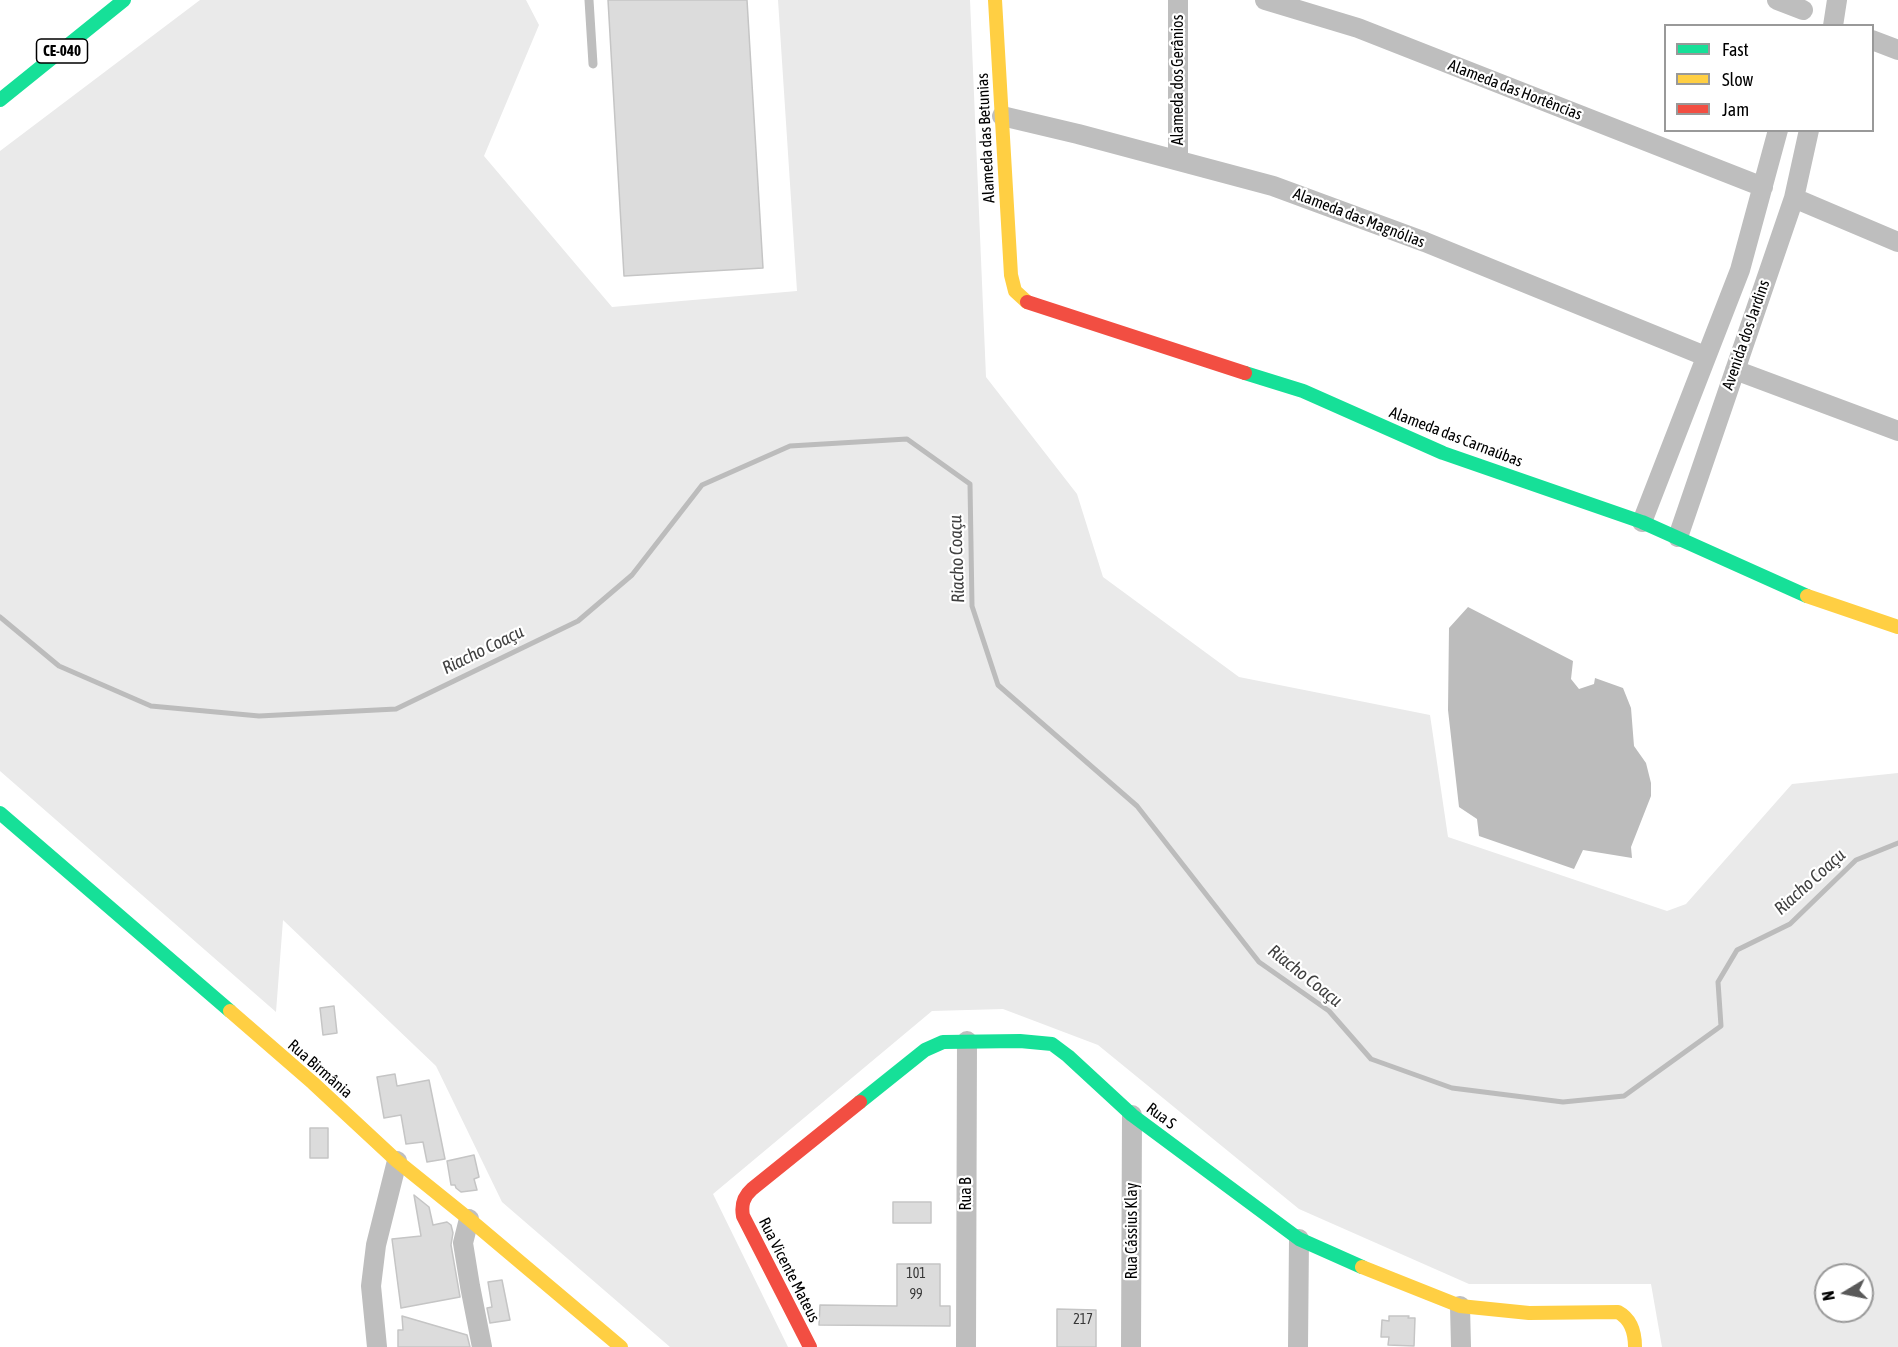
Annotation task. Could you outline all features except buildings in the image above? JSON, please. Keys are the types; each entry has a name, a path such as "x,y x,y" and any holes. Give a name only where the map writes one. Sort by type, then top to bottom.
{"main road":[{"name":"CE-040","path":"0,100 124,0"},
{"name":"Alameda das Betunias","path":"996,0 1011,275"},
{"name":"Alameda das Carnaúbas","path":"1011,275 1015,291 1026,302 1079,321 1303,391 1443,453 1642,522 1813,598 1898,627"},
{"name":"Rua Birmânia","path":"0,813 312,1083 397,1161 470,1219 621,1347"},
{"name":"Rua S","path":"741,1208 744,1197 749,1191 925,1050 943,1042 1020,1041 1052,1044 1132,1115 1299,1239 1364,1268 1460,1306 1529,1313 1618,1312 1626,1316 1632,1329 1635,1347"},
{"name":"Rua Vicente Mateus","path":"741,1208 810,1347"}],"street":[{"name":"Alameda dos Gerânios","path":"1178,0 1178,160"},
{"name":"Alameda das Hortências","path":"1265,0 1358,28 1763,187"},
{"path":"1777,0 1803,12"},
{"path":"1834,24 1837,0"},
{"path":"1874,41 1898,50"},
{"name":"Alameda das Magnólias","path":"1002,116 1273,186 1425,242 1705,356"},
{"name":"Avenida dos Jardins","path":"1642,522 1740,270 1777,132"},
{"name":"Avenida dos Jardins","path":"1678,537 1794,198 1809,132"},
{"path":"1794,198 1898,243"},
{"path":"1740,270 1765,278"},
{"path":"1735,370 1898,431"},
{"name":"Rua B","path":"966,1347 967,1041"},
{"name":"Rua Cássius Klay","path":"1131,1347 1132,1115"},
{"path":"377,1347 371,1286 376,1245 397,1161"},
{"path":"470,1219 464,1243 470,1286 483,1347"},
{"path":"1298,1347 1299,1239"},
{"path":"1460,1306 1461,1347"}],"lane":[{"path":"589,0 593,64"}],"shaded area":[{"path":"200,0 526,0 539,25 484,156 612,307 797,291 778,0 970,0 986,377 1077,494 1103,577 1239,677 1430,715 1448,837 1667,911 1686,904 1792,784 1898,773 1898,1347 1662,1347 1651,1284 1469,1284 1299,1209 1098,1045 1003,1009 932,1011 713,1194 788,1347 670,1347 502,1202 436,1066 283,920 276,1012 0,771 0,151"},
{"path":"1468,607 1573,661 1571,679 1579,689 1594,684 1595,678 1623,688 1631,708 1634,746 1646,763 1651,783 1651,796 1631,847 1632,858 1583,850 1574,869 1479,836 1477,819 1459,807 1448,710 1449,628"}],"waterway":[{"name":"Riacho Coaçu","path":"0,617 59,666 151,706 259,716 396,709 578,621 632,575 702,485 790,446 907,439 970,484 972,606 998,685 1137,806 1259,962 1329,1011 1371,1059 1452,1088 1563,1102 1624,1096 1721,1026 1718,982 1737,950 1790,924 1856,860 1898,843"}],"traffic: fast":[{"path":"0,100 124,0"},
{"path":"1245,373 1303,391 1443,453 1642,522 1807,596"},
{"path":"0,813 230,1011"},
{"path":"860,1102 925,1050 943,1042 1020,1041 1052,1044 1132,1115 1299,1239 1362,1267"}],"traffic: slow":[{"path":"995,0 1011,275 1015,291 1027,302"},
{"path":"1807,596 1898,627"},
{"path":"230,1011 313,1083 397,1161 621,1347"},
{"path":"1362,1267 1460,1306 1529,1313 1618,1312 1626,1318 1631,1327 1635,1347"}],"traffic: jam":[{"path":"1027,302 1245,373"},
{"path":"810,1347 743,1216 743,1205 752,1189 860,1102"}]}
